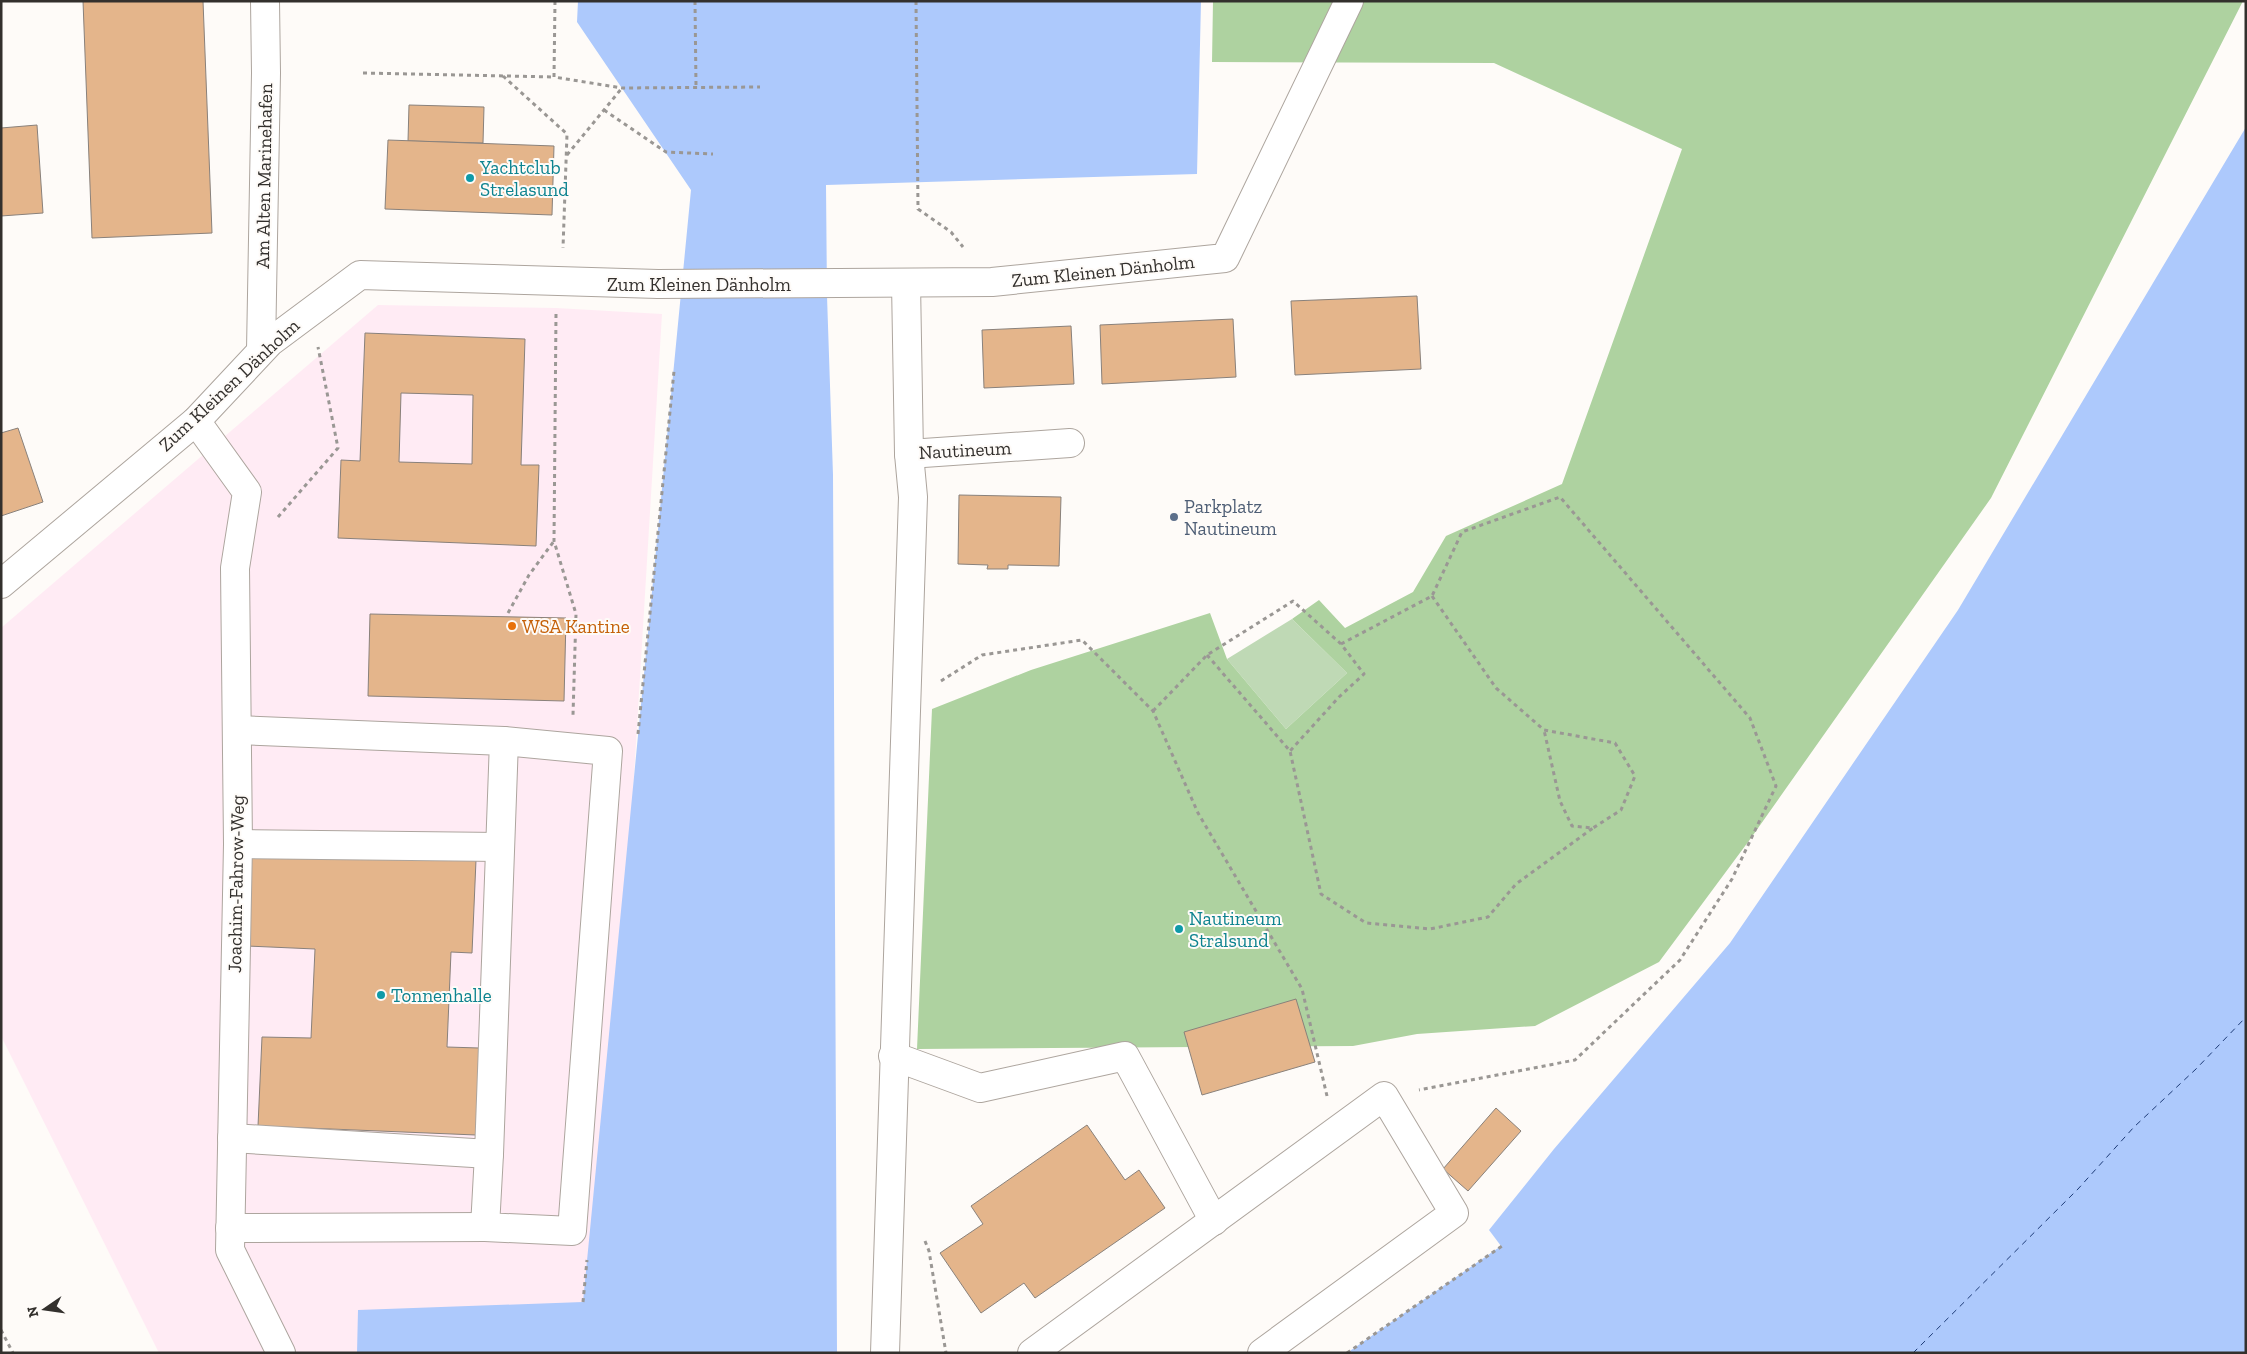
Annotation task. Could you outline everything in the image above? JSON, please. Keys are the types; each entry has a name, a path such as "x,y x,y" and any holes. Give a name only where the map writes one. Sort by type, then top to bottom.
{"street":[{"name":"Am Alten Marinehafen","path":"261,350 266,73 265,1"},
{"name":"Zum Kleinen Dänholm","path":"1,584 196,420 261,350 311,310 360,275 562,283 850,284 992,282 1225,258 1350,1"},
{"name":"Nautineum","path":"906,283 909,454 1070,443"},
{"name":"Joachim-Fahrow-Weg","path":"196,420 247,492 235,568 238,844 230,1250 281,1353"},
{"path":"885,1353 893,1056 913,497 909,454"},
{"path":"230,1228 485,1227 572,1231 608,751 504,741 237,730"},
{"path":"485,1227 504,741"},
{"path":"238,844 500,847"},
{"path":"893,1056 980,1088 1125,1056 1214,1220"},
{"path":"1032,1353 1384,1096 1454,1213 1262,1353"},
{"path":"232,1138 489,1154"}],"path":[{"path":"554,77 555,1"},
{"path":"695,1 696,87"},
{"path":"916,1 918,209 950,232"},
{"path":"363,73 554,77 622,88 760,86"},
{"path":"503,76 567,134 562,283 556,308 554,541 576,614 571,748"},
{"path":"567,156 622,88"},
{"path":"604,110 666,152 713,154"},
{"path":"277,519 338,448 311,310"},
{"path":"1341,644 1432,596 1462,532 1560,497 1750,718 1776,786 1732,879 1680,960 1575,1060 1384,1096"},
{"path":"508,613 529,576 554,541"},
{"path":"1207,655 1290,751 1321,894 1366,923 1430,929 1488,917 1516,884 1592,828 1622,810 1635,776 1615,743 1544,730 1496,688 1432,596"},
{"path":"1153,711 1207,655 1293,602 1341,644 1364,674 1339,697 1290,751"},
{"path":"905,705 982,655 1082,640 1153,711 1198,813 1302,989 1335,1132"},
{"path":"1544,730 1560,801 1572,826 1592,828"},
{"path":"922,1234 929,1251 946,1353"},
{"path":"1347,1353 1502,1246"},
{"path":"1,1330 13,1353"}],"shaded area":[{"path":"378,305 556,308 662,314 599,1353 159,1353 1,1036 1,628"}],"green space":[{"path":"1213,1 2243,1 1991,498 1751,838 1659,962 1535,1026 1417,1034 1353,1046 917,1049 932,709 1031,670 1210,613 1227,659 1286,729 1347,673 1292,619 1319,600 1345,628 1413,592 1446,536 1562,484 1682,149 1494,63 1212,62"},
{"path":"1292,619 1347,673 1286,729 1227,659"}],"water":[{"path":"578,1 1201,1 1197,174 826,185 827,296 833,475 837,1353 357,1353 358,1310 583,1302 691,190 577,22"},
{"path":"2246,127 2246,1353 1347,1353 1501,1246 1489,1230 1554,1149 1730,943 1958,610"}],"building":[{"path":"83,1 203,1 212,233 92,238"},
{"path":"409,105 484,107 483,143 408,141"},
{"path":"37,125 43,213 1,216 1,128"},
{"name":"Yachtclub Strelasund","path":"388,140 554,146 552,215 385,209"},
{"path":"1417,296 1421,369 1295,375 1291,301"},
{"path":"1233,319 1236,377 1102,384 1100,325"},
{"path":"1071,326 1074,384 984,388 982,330"},
{"path":"365,333 525,339 521,465 539,465 536,546 338,538 341,460 360,461","holes":["401,393 473,395 472,464 399,462"]},
{"path":"18,428 43,502 1,516 1,433"},
{"path":"959,495 1061,497 1059,566 1008,565 1008,569 987,569 988,565 958,564"},
{"path":"370,614 566,618 564,701 368,696"},
{"name":"Tonnenhalle","path":"251,851 476,860 472,953 451,952 447,1047 479,1048 476,1135 258,1126 262,1037 311,1038 315,949 247,946"},
{"path":"1296,999 1315,1062 1202,1095 1184,1032"},
{"path":"1496,1108 1521,1131 1468,1191 1443,1169"},
{"path":"1087,1125 1125,1180 1139,1170 1165,1208 1035,1298 1024,1283 981,1313 940,1253 983,1224 971,1206"}],"ferry route":[{"path":"1913,1353 2078,1189 2134,1127 2196,1069 2246,1017"}],"place":[{"name":"Yachtclub Strelasund","path":"470,178"},
{"name":"Parkplatz Nautineum","path":"1174,517"},
{"name":"WSA Kantine","path":"512,626"},
{"name":"Nautineum Stralsund","path":"1179,929"},
{"name":"Tonnenhalle","path":"381,995"}]}
